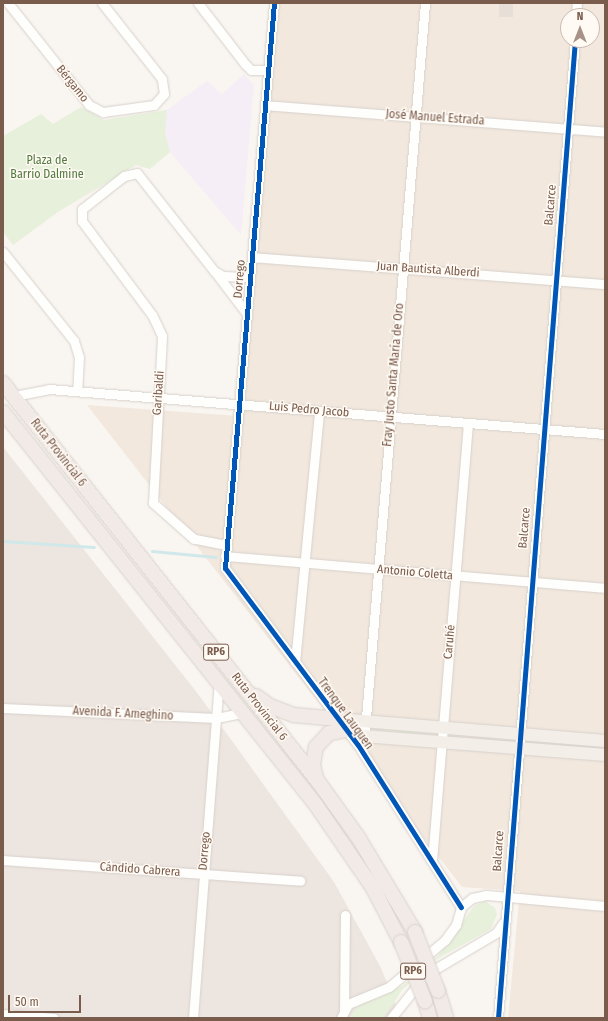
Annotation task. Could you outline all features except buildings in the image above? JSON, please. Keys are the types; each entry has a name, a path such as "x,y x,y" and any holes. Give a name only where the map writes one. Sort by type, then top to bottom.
{"highway":[{"name":"Ruta Provincial 6","path":"3,383 317,780 371,857 415,932 438,991 446,1018"},
{"name":"Ruta Provincial 6","path":"3,412 219,683 352,855 401,942 425,1001 430,1018"},
{"path":"243,687 280,711 342,724"},
{"path":"317,780 313,765 316,747 329,733 342,724"}],"main road":[{"path":"342,724 366,722 605,741"},
{"path":"342,724 360,740 442,742 605,755"}],"street":[{"name":"Bérgamo","path":"8,3 86,102 96,110 103,112 154,105 164,94 162,79 102,3"},
{"path":"198,3 251,70 268,70"},
{"name":"Dorrego","path":"225,556 274,3"},
{"name":"Fray Justo Santa María de Oro","path":"360,740 366,722 424,3"},
{"name":"Balcarce","path":"498,1018 503,922 573,48"},
{"name":"José Manuel Estrada","path":"265,105 605,132"},
{"name":"Garibaldi","path":"214,270 142,176 133,172 124,176 85,205 80,214 82,221 158,327 163,345 158,398 153,503 194,539 226,545"},
{"path":"3,252 74,341 79,357 77,391"},
{"name":"Juan Bautista Alberdi","path":"252,257 605,284"},
{"path":"214,270 223,276 250,277"},
{"path":"214,270 247,314"},
{"name":"Luis Pedro Jacob","path":"14,396 49,389 605,434"},
{"path":"295,662 319,411"},
{"name":"Caruhé","path":"432,861 468,423"},
{"name":"Antonio Coletta","path":"225,556 304,564 605,588"},
{"name":"Trenque Lauquen","path":"225,556 226,573 342,724"},
{"name":"Dorrego","path":"193,1018 219,683"},
{"name":"Avenida F. Ameghino","path":"3,708 216,718 242,713"},
{"name":"Trenque Lauquen","path":"360,740 461,907"},
{"name":"Cándido Cabrera","path":"3,860 300,881"},
{"path":"343,1014 348,1004 389,987 405,976 445,940 456,925 461,907 472,898 486,895 505,898 605,906"},
{"path":"343,1014 345,915"},
{"path":"391,1018 430,974 496,933 503,922"},
{"path":"3,1014 54,1018"}],"shaded area":[{"path":"280,3 605,3 605,1018 508,1018 520,891 462,887 87,405 238,416"},
{"path":"244,74 254,85 241,235 170,152 165,133 167,110 207,81 222,94"},
{"path":"3,447 198,694 334,882 381,968 401,1018 3,1018"}],"green space":[{"name":"Plaza de Barrio Dalmine","path":"81,107 104,120 167,110 165,133 170,152 150,169 136,165 58,212 13,245 3,232 3,136 41,114 53,124"},
{"path":"383,728 434,732 435,734 383,732"},
{"path":"529,740 605,745 605,750 528,743"},
{"path":"485,901 495,908 497,914 491,929 437,959 403,989 383,1018 349,1018 357,1007 402,986 438,956 474,906"}],"waterway":[{"path":"3,541 94,547"},
{"path":"152,551 216,557"}],"cycle path":[{"path":"274,3 225,568 358,745 461,907"},
{"path":"498,1018 574,48"}]}
